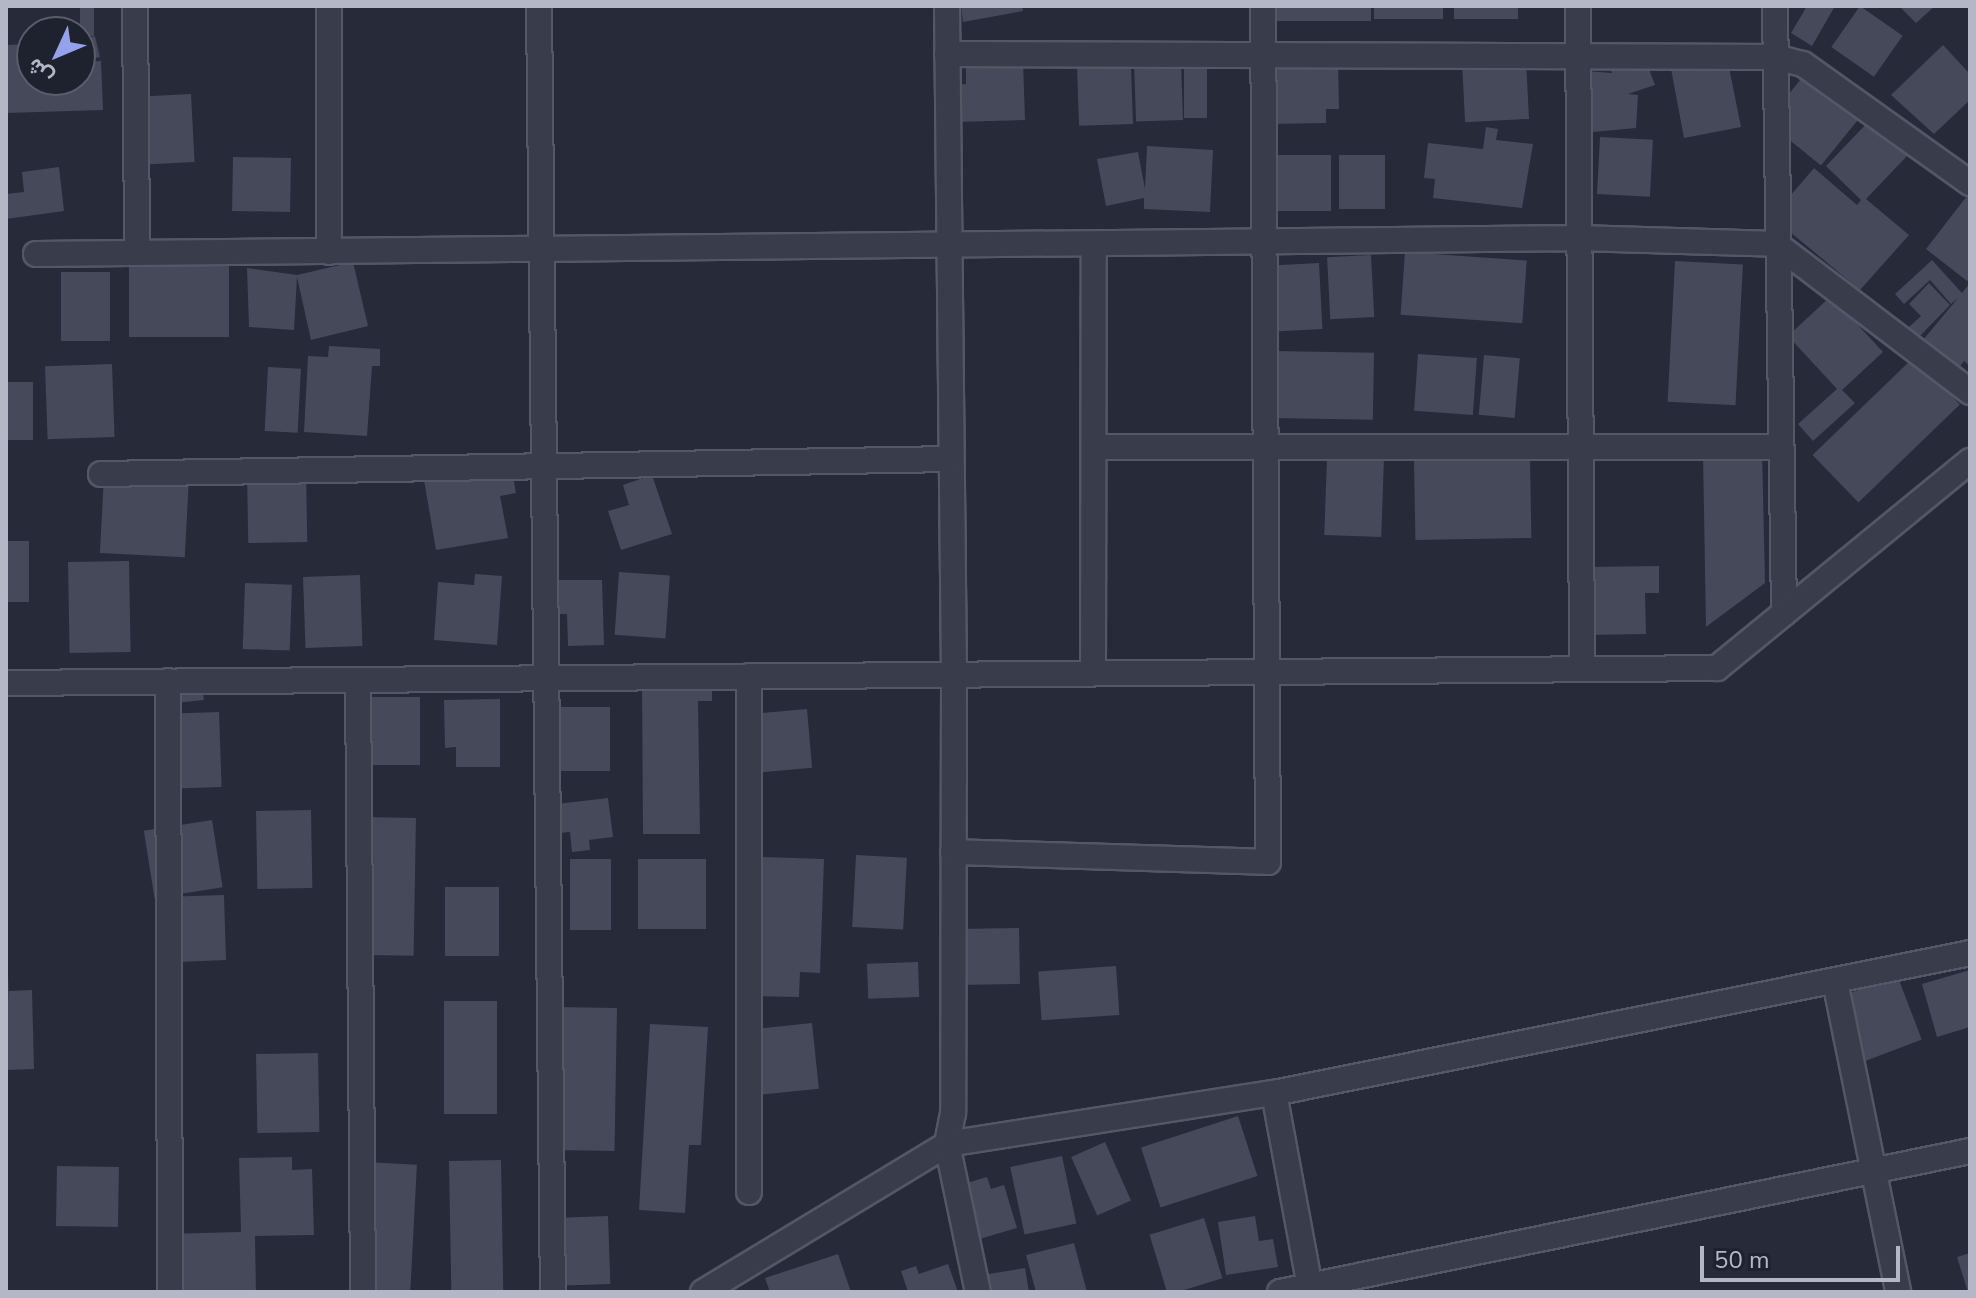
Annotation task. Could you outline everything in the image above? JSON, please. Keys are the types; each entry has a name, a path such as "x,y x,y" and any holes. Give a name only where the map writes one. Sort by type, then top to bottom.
{"street":[{"path":"135,6 137,253"},
{"path":"329,6 329,252"},
{"path":"539,6 553,1292"},
{"path":"947,6 947,246 954,674 947,1144 978,1292"},
{"path":"953,852 1268,862 1268,242 1263,6"},
{"path":"1578,6 1582,669"},
{"path":"1775,6 1776,244 1784,613"},
{"path":"947,54 1264,57 1578,51 1776,57 1803,64 1968,179"},
{"path":"36,254 1578,238 1776,244 1970,392"},
{"path":"1093,673 1098,447 1094,244"},
{"path":"1098,447 1780,447"},
{"path":"101,474 544,462 950,459"},
{"path":"6,683 1717,668 1970,461"},
{"path":"749,676 749,1192"},
{"path":"358,680 363,1292"},
{"path":"168,681 170,1292"},
{"path":"703,1292 947,1144 1274,1093 1970,953"},
{"path":"1835,981 1898,1292"},
{"path":"1274,1093 1311,1289"},
{"path":"1280,1292 1311,1289 1970,1151"}],"building":[{"path":"80,6 94,6 94,16 80,16"},
{"path":"961,6 1022,6 1023,11 963,22"},
{"path":"1262,6 1371,6 1371,21 1262,21"},
{"path":"1374,6 1443,6 1443,19 1374,19"},
{"path":"1454,6 1518,6 1518,19 1454,19"},
{"path":"1807,6 1835,6 1812,46 1791,33"},
{"path":"1860,6 1903,36 1874,77 1831,47"},
{"path":"1899,6 1935,6 1916,23"},
{"path":"6,45 16,45 16,96 96,96 96,61 101,61 103,110 6,113"},
{"path":"1943,45 1970,74 1970,100 1934,134 1891,95"},
{"path":"1706,46 1711,70 1729,67 1741,127 1684,138 1668,53"},
{"path":"1644,56 1655,85 1628,94 1638,95 1636,128 1582,133 1586,71 1612,73 1610,68"},
{"path":"1023,61 1025,120 956,122 955,85 966,84 966,62"},
{"path":"1526,61 1529,119 1465,122 1462,64"},
{"path":"1181,62 1183,120 1136,122 1134,64"},
{"path":"1338,62 1339,109 1326,109 1326,123 1270,124 1269,63"},
{"path":"1184,63 1207,63 1207,118 1184,118"},
{"path":"1131,66 1133,124 1079,126 1077,68"},
{"path":"1805,74 1859,118 1821,165 1767,121"},
{"path":"191,94 195,162 145,165 141,97"},
{"path":"1871,119 1908,155 1866,199 1909,235 1860,290 1778,222 1791,207 1785,202 1814,168 1857,205 1861,200 1826,166"},
{"path":"1486,127 1498,129 1496,140 1533,144 1522,208 1433,198 1435,179 1424,178 1428,143 1483,149"},
{"path":"1600,137 1653,140 1650,197 1597,194"},
{"path":"1147,146 1213,150 1210,212 1144,209 1144,198 1106,206 1097,159 1138,152 1145,189"},
{"path":"1273,155 1331,155 1331,211 1273,211"},
{"path":"1339,155 1385,155 1385,209 1339,209"},
{"path":"233,157 291,158 290,212 232,211"},
{"path":"59,167 64,211 6,219 6,194 24,192 22,172"},
{"path":"1970,192 1970,278 1967,281 1926,249"},
{"path":"1405,252 1527,261 1522,323 1401,315"},
{"path":"1371,255 1374,317 1330,319 1327,257"},
{"path":"1932,260 1962,293 1970,283 1970,366 1964,361 1958,369 1923,340 1958,298 1951,304 1930,280 1904,304 1895,294"},
{"path":"1675,261 1743,265 1736,405 1668,402"},
{"path":"129,262 229,262 229,337 129,337"},
{"path":"353,262 368,326 311,340 297,277 294,330 249,327 247,268 297,275"},
{"path":"1319,263 1322,329 1275,331 1271,266"},
{"path":"61,272 110,272 110,341 61,341"},
{"path":"1929,283 1950,305 1919,337 1909,327 1921,316 1909,304"},
{"path":"1831,296 1883,352 1842,390 1855,403 1813,441 1798,424 1837,389 1788,336"},
{"path":"329,346 380,349 380,366 372,366 367,436 304,432 308,356 328,357"},
{"path":"1274,351 1374,353 1373,420 1273,418"},
{"path":"1418,354 1477,358 1473,415 1414,411"},
{"path":"1484,355 1520,358 1515,418 1479,415"},
{"path":"1914,357 1960,404 1858,502 1813,455"},
{"path":"112,364 115,437 48,439 45,366"},
{"path":"268,367 301,369 298,433 265,431"},
{"path":"6,382 33,382 33,440 6,440"},
{"path":"1762,449 1765,583 1706,627 1703,454"},
{"path":"1327,457 1384,459 1381,537 1324,535"},
{"path":"1530,459 1531,538 1415,540 1414,461"},
{"path":"511,465 516,493 500,496 508,538 436,550 424,480"},
{"path":"306,471 307,542 248,543 247,472"},
{"path":"104,475 189,479 185,557 100,553"},
{"path":"652,475 672,534 621,550 608,511 629,505 623,485"},
{"path":"6,541 29,541 29,602 6,602"},
{"path":"129,561 131,652 70,653 68,562"},
{"path":"1659,566 1659,593 1645,593 1646,634 1588,635 1587,567"},
{"path":"619,572 670,576 665,638 615,635"},
{"path":"475,574 502,576 497,645 434,640 438,582 474,585"},
{"path":"360,575 362,646 306,648 303,577"},
{"path":"552,580 602,580 604,645 568,646 567,614 553,614"},
{"path":"245,583 292,585 290,651 243,649"},
{"path":"202,682 204,700 180,702 178,685"},
{"path":"642,683 712,683 712,701 698,701 700,834 643,834"},
{"path":"365,697 420,697 420,765 365,765"},
{"path":"500,699 500,767 456,767 456,747 445,748 444,700"},
{"path":"556,707 610,707 610,771 556,771"},
{"path":"807,709 812,768 751,773 746,714"},
{"path":"219,712 222,787 163,789 160,714"},
{"path":"608,798 613,837 589,840 590,850 572,852 570,832 560,833 557,804"},
{"path":"311,810 312,888 257,889 256,811"},
{"path":"365,817 416,818 414,956 363,955"},
{"path":"212,820 223,887 154,898 144,831"},
{"path":"856,855 907,858 903,930 852,927"},
{"path":"758,857 824,859 820,973 800,972 799,997 754,996"},
{"path":"570,859 611,859 611,930 570,930"},
{"path":"638,859 706,859 706,929 638,929"},
{"path":"445,887 499,887 499,956 445,956"},
{"path":"224,895 226,960 179,962 162,897"},
{"path":"1019,928 1020,984 957,985 956,929"},
{"path":"918,962 919,997 868,999 867,964"},
{"path":"1116,966 1119,1015 1042,1020 1038,971"},
{"path":"1970,970 1970,1027 1937,1037 1922,984"},
{"path":"9,971 9,991 32,990 34,1069 6,1070"},
{"path":"1897,975 1922,1039 1852,1066 1827,1002"},
{"path":"444,1001 497,1001 497,1114 444,1114"},
{"path":"555,1007 617,1008 614,1151 553,1150"},
{"path":"812,1023 819,1089 762,1095 755,1029"},
{"path":"650,1024 708,1027 701,1145 689,1145 685,1213 639,1210"},
{"path":"318,1053 319,1132 257,1133 256,1054"},
{"path":"1238,1116 1257,1176 1160,1207 1141,1148"},
{"path":"1105,1142 1131,1200 1097,1216 1071,1157"},
{"path":"1062,1156 1076,1223 1025,1235 1010,1167"},
{"path":"292,1157 292,1170 312,1169 314,1235 255,1236 256,1292 165,1292 164,1234 241,1232 239,1158"},
{"path":"501,1160 503,1292 451,1292 449,1161"},
{"path":"366,1162 417,1165 410,1292 359,1292"},
{"path":"57,1166 119,1167 118,1227 56,1226"},
{"path":"987,1177 991,1189 1004,1185 1017,1228 976,1240 960,1185"},
{"path":"608,1216 610,1284 556,1286 554,1218"},
{"path":"1255,1216 1259,1241 1273,1239 1278,1267 1226,1275 1218,1222"},
{"path":"1204,1218 1222,1278 1177,1292 1167,1292 1149,1235"},
{"path":"1074,1243 1087,1292 1036,1292 1026,1255"},
{"path":"1970,1253 1970,1292 1968,1292 1957,1257"},
{"path":"838,1254 851,1292 770,1292 765,1278"},
{"path":"948,1264 958,1292 908,1292 901,1271 916,1266 919,1274"},
{"path":"1025,1268 1029,1292 979,1292 977,1276"}]}
